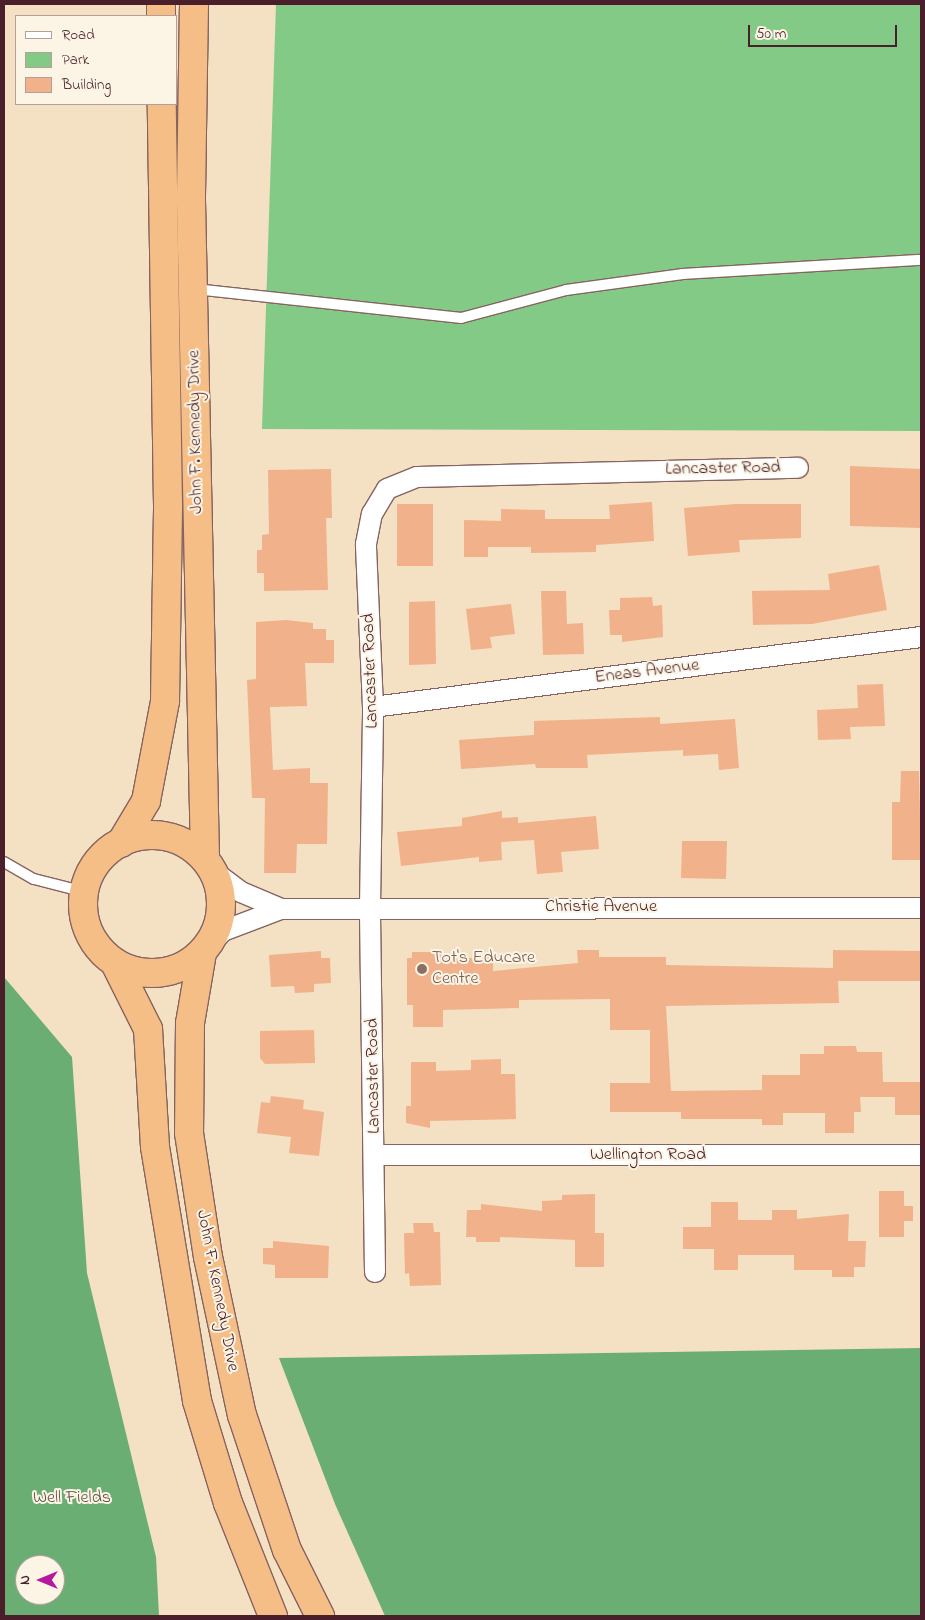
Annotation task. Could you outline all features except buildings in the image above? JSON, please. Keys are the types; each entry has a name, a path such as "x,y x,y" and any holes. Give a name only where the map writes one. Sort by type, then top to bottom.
{"highway":[{"name":"John F. Kennedy Drive","path":"194,4 195,289 209,865 222,906 205,949 190,1023 189,1133 208,1257 242,1416 287,1550 320,1616"},
{"name":"John F. Kennedy Drive","path":"121,843 146,801 165,692 168,505 162,105"},
{"name":"John F. Kennedy Drive","path":"209,865 186,844 164,836 142,836 121,843 98,861 85,892 88,929 115,963 135,996 148,1029 156,1156 197,1401 228,1503 273,1616"},
{"path":"115,963 157,974 178,968 205,949"}],"street":[{"name":"Lancaster Road","path":"375,1272 375,1155 370,906 373,707 366,544 372,514 387,489 417,476 798,468"},
{"name":"Eneas Avenue","path":"373,707 921,637"},
{"name":"Christie Avenue","path":"209,865 241,892 282,909"},
{"name":"Christie Avenue","path":"205,949 223,932 282,909 370,906 921,908"},
{"name":"Wellington Road","path":"375,1155 921,1155"}],"lane":[{"path":"195,289 461,318 566,290 683,274 921,260"},
{"path":"4,862 34,879 85,892"}],"green space":[{"path":"276,4 921,4 921,431 262,429"},
{"name":"Well Fields","path":"4,977 72,1057 87,1273 156,1557 159,1616 4,1616"},
{"path":"921,1348 921,1616 385,1616 335,1504 279,1358"}],"place":[{"name":"Tot's Educare Centre","path":"422,969"}]}
